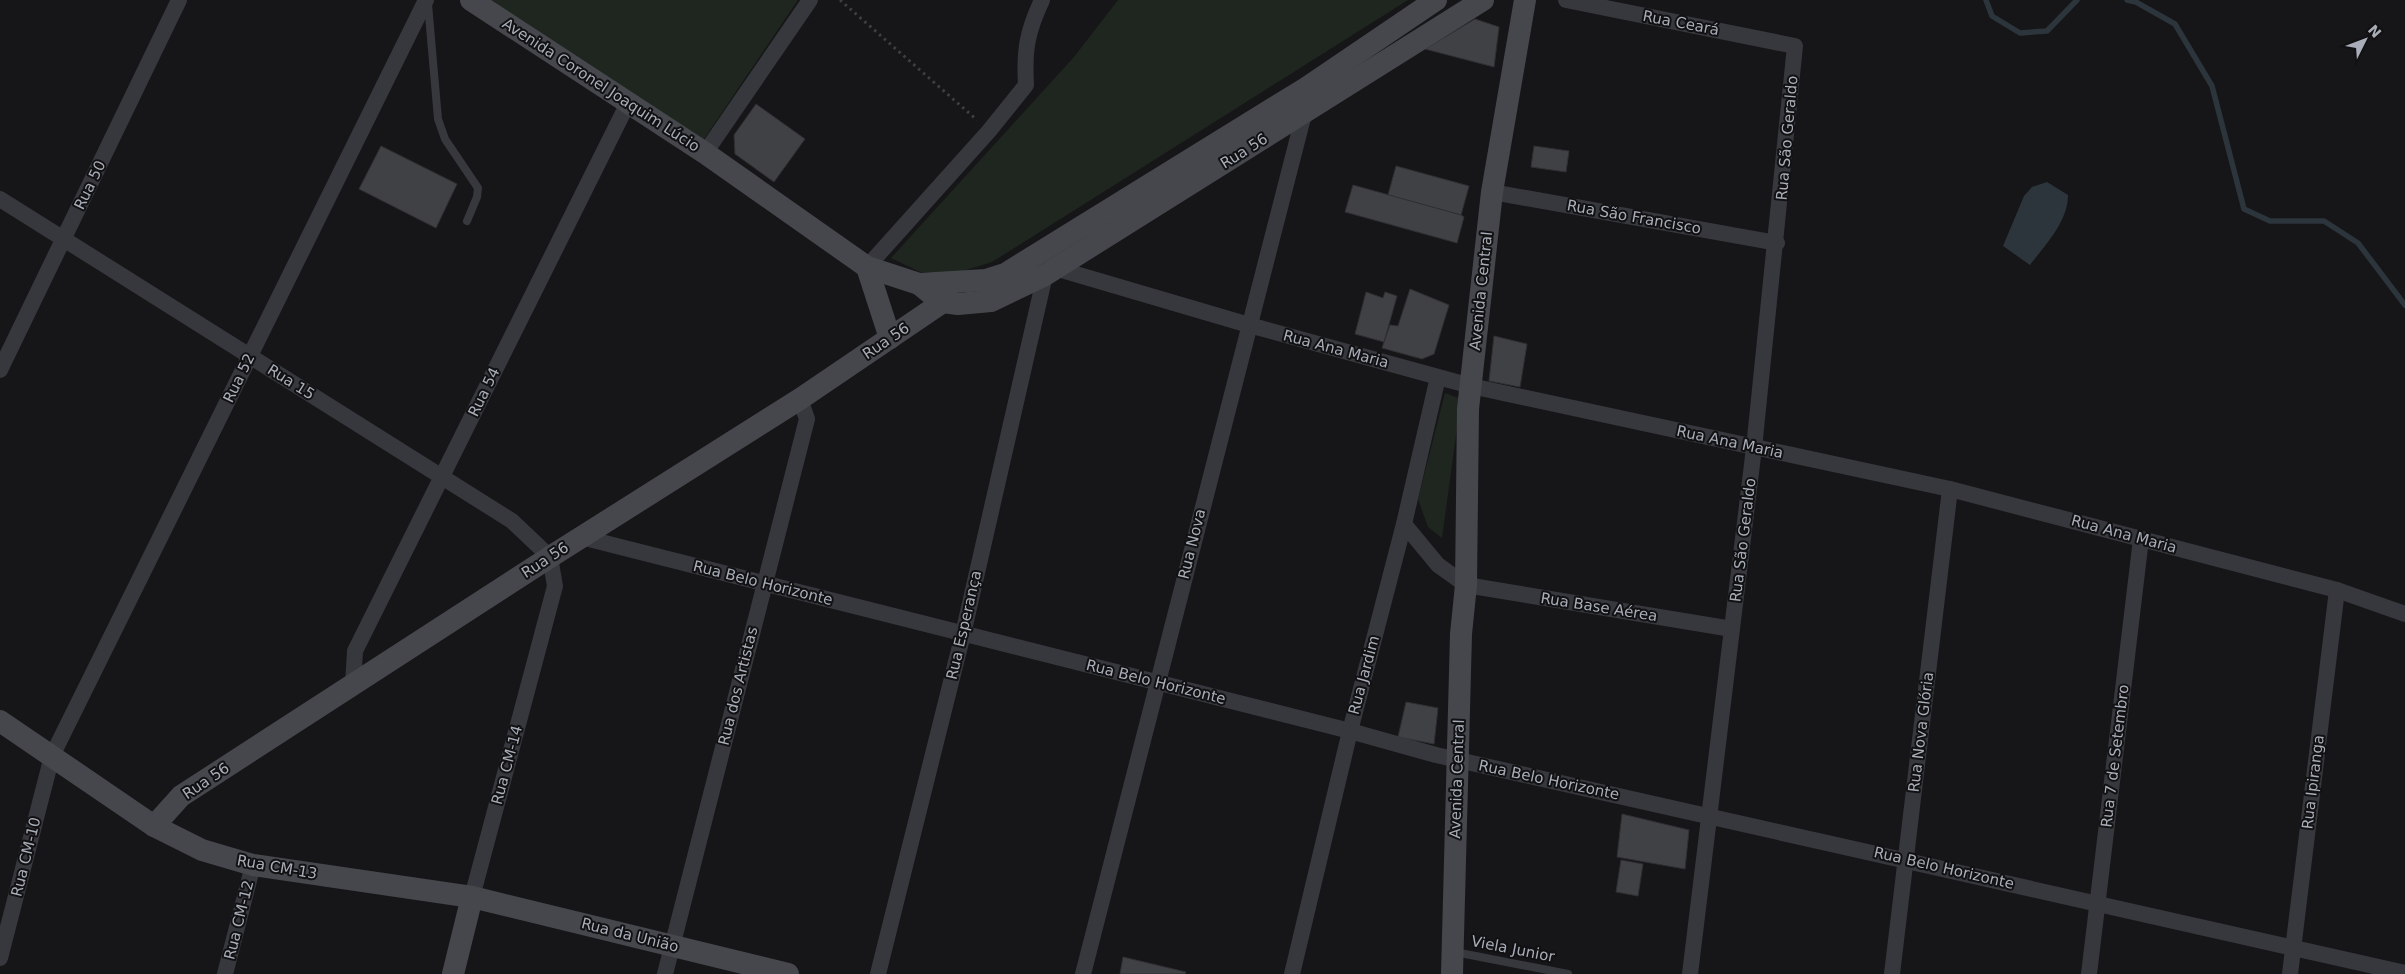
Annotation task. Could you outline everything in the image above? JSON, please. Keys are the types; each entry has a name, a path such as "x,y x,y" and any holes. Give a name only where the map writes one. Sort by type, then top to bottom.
{"street":[{"name":"Rua 50","path":"0,370 180,0"},
{"name":"Rua 52","path":"52,756 427,0"},
{"name":"Avenida Coronel Joaquim Lúcio","path":"471,0 705,154 867,267 946,292"},
{"name":"Avenida Coronel Joaquim Lúcio","path":"705,154 810,0"},
{"path":"890,338 867,267 989,130 1026,85 1025,54 1032,21 1042,0"},
{"name":"Rua 56","path":"154,826 182,796 581,537 800,399 890,338 946,292 1005,274 1306,88 1436,0"},
{"name":"Rua 56","path":"946,292 958,304 998,299 1050,271 1304,114 1483,0"},
{"name":"Avenida Central","path":"1452,974 1461,634 1466,585 1468,409 1492,192 1525,0"},
{"name":"Rua Ceará","path":"1566,0 1795,46"},
{"name":"Rua São Geraldo","path":"1690,974 1754,448 1795,46"},
{"name":"Rua 54","path":"353,685 355,651 628,103"},
{"name":"Rua Nova","path":"1083,974 1156,682 1304,114"},
{"name":"Rua São Francisco","path":"1492,192 1776,243"},
{"name":"Rua 15","path":"0,199 512,521 550,557"},
{"name":"Rua Ana Maria","path":"1050,271 1471,386 1950,489 2336,590 2405,614"},
{"name":"Rua Esperança","path":"878,974 963,634 1050,271"},
{"name":"Rua Jardim","path":"1292,974 1350,730 1404,524 1438,377"},
{"name":"Rua dos Artistas","path":"665,974 807,419 800,399"},
{"name":"Rua Nova Glória","path":"1892,974 1950,489"},
{"path":"1404,524 1438,565 1466,585"},
{"name":"Rua Belo Horizonte","path":"581,537 1350,730 1459,761 1710,815 2405,973"},
{"name":"Rua 7 de Setembro","path":"2089,974 2141,539"},
{"name":"Rua CM-14","path":"453,974 555,586 550,557"},
{"name":"Rua Base Aérea","path":"1466,585 1732,629"},
{"name":"Rua Ipiranga","path":"2290,974 2336,590"},
{"name":"Rua CM-13","path":"0,721 154,826 202,850 253,866 472,897"},
{"name":"Rua CM-10","path":"0,958 52,756"},
{"name":"Rua CM-12","path":"225,974 253,866"},
{"name":"Rua da União","path":"472,897 788,974"}],"lane":[{"path":"427,0 438,120 445,139 478,188 477,198 467,221"},
{"name":"Viela Junior","path":"1453,951 1568,974"}],"path":[{"path":"840,0 989,130"}],"shaded area":[{"path":"483,0 798,0 700,145"},
{"path":"1118,0 1408,0 992,262 956,273 920,272 891,258 1074,57"},
{"path":"2047,182 2068,195 2067,205 2055,233 2030,265 2003,246 2024,196 2032,187"},
{"path":"1445,393 1461,399 1442,538 1428,527 1418,499"}],"building":[{"path":"1475,19 1499,27 1494,67 1425,49"},
{"path":"756,104 805,139 774,182 735,154 734,135"},
{"path":"381,146 457,184 436,228 359,189"},
{"path":"1534,146 1569,151 1566,172 1531,167"},
{"path":"1396,166 1469,186 1461,215 1388,195"},
{"path":"1353,185 1461,215 1464,217 1457,243 1345,212"},
{"path":"1410,289 1449,305 1434,354 1422,359 1382,348 1390,325 1398,326"},
{"path":"1366,292 1383,298 1385,292 1397,296 1384,342 1355,334"},
{"path":"1494,336 1527,344 1520,387 1489,381"},
{"path":"1406,702 1438,708 1434,744 1398,737"},
{"path":"1622,814 1689,830 1685,869 1617,857"},
{"path":"1621,860 1643,864 1638,896 1616,892"},
{"path":"1123,957 1186,972 1185,974 1120,974"}],"waterway":[{"path":"1986,0 1992,16 2020,33 2047,31 2077,0"},
{"path":"2127,0 2136,2 2175,24 2212,86 2244,209 2270,221 2324,221 2358,243 2405,305"}]}
